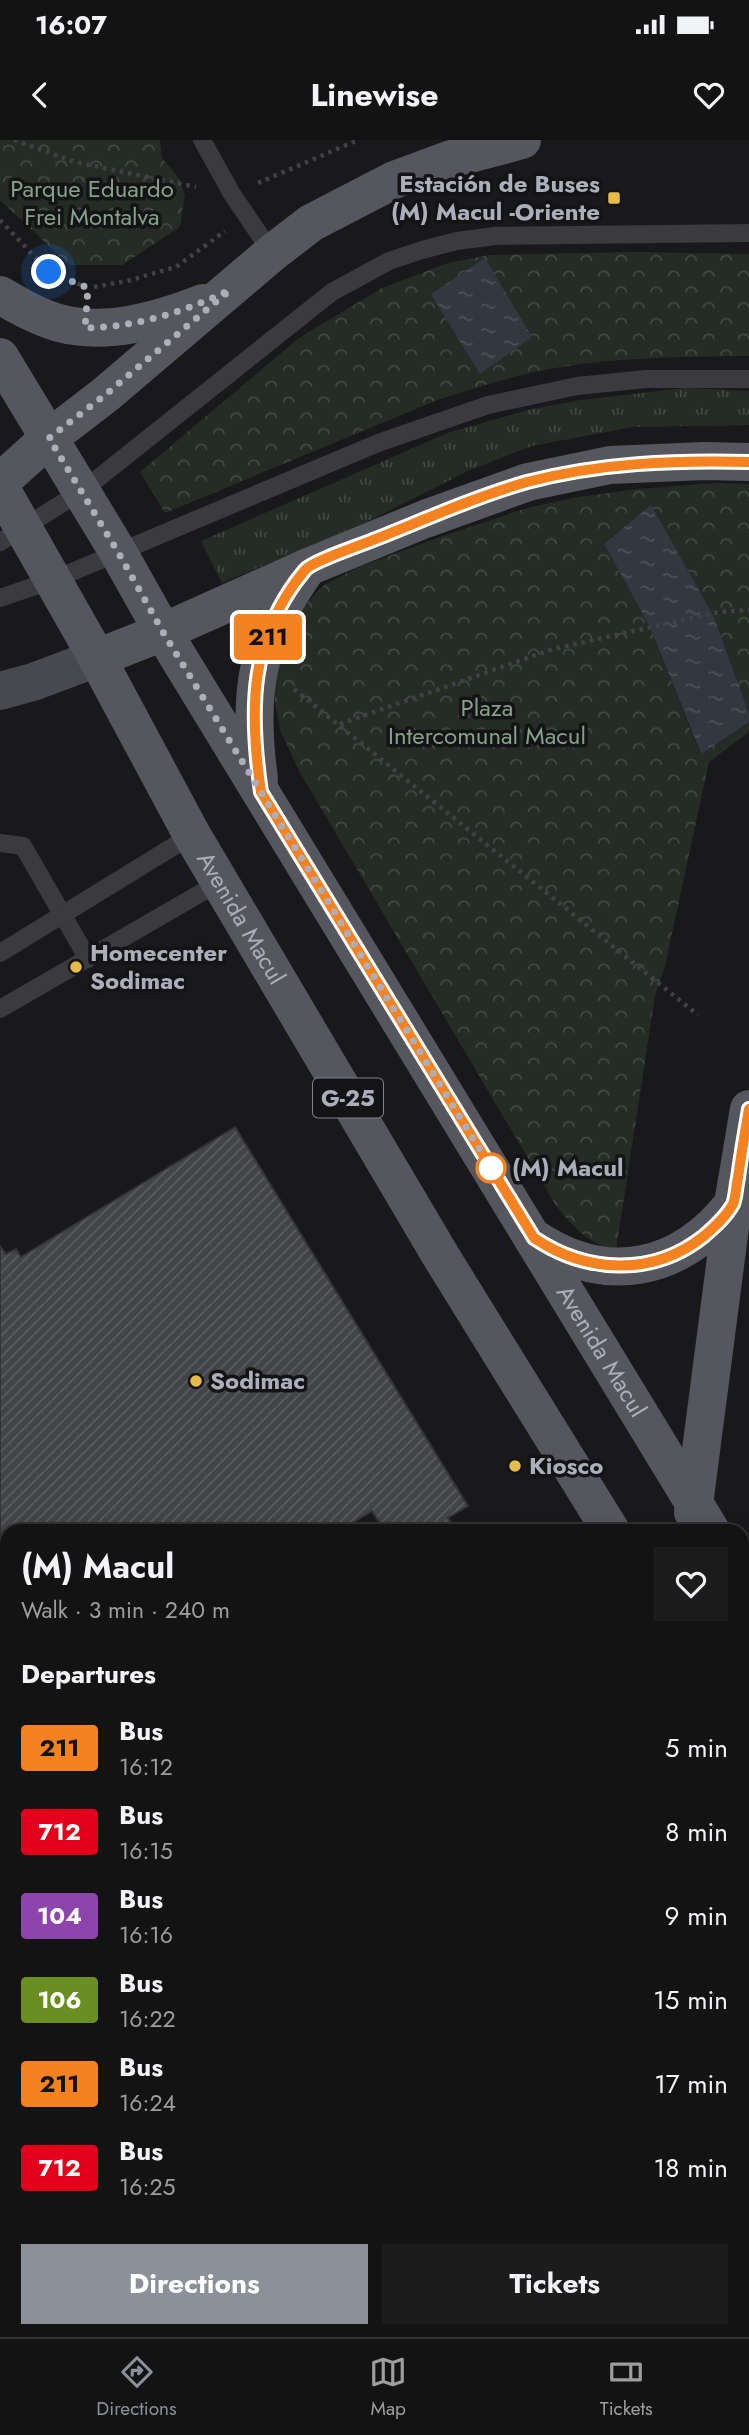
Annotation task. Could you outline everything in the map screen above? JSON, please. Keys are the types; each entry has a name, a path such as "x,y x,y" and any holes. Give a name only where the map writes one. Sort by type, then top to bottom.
{"main road":[{"path":"0,484 49,438 105,395 311,223 394,180 451,159 522,140"},
{"path":"0,295 35,314 85,328 149,320 180,311 230,290"},
{"name":"Avenida Macul","path":"0,357 82,491 163,632 534,1238 698,1522"},
{"path":"0,691 33,682 163,632 307,567 425,519 528,482 610,465 749,462"},
{"name":"G-25","path":"0,484 12,535 53,580 97,658"},
{"path":"261,792 253,714 256,681 275,619 307,567"},
{"name":"Avenida Macul","path":"97,658 192,835 443,1258 607,1524"},
{"path":"698,1522 733,1203 749,1109"},
{"path":"534,1238 553,1251 586,1262 621,1266 644,1264 670,1256 695,1243 716,1226 733,1203"}],"lane":[{"path":"202,140 232,194 272,253"},
{"path":"12,535 82,491 332,292 389,261 457,241 495,236 749,233"},
{"path":"0,598 53,580 378,443 488,405 577,386 646,379 749,379"},
{"path":"0,953 192,835"},
{"path":"0,843 23,846 88,959"},
{"path":"0,1009 220,882"}],"path":[{"path":"15,140 75,162 232,194 358,140"},
{"path":"0,220 49,272 88,288 127,281 176,267 247,216"},
{"path":"339,724 553,649 646,626 719,612 749,610"},
{"path":"264,648 274,673 698,1015"}],"green space":[{"name":"Parque Eduardo Frei Montalva","path":"0,140 160,140 162,158 178,177 185,195 180,227 122,265 69,265 0,200"},
{"path":"633,252 749,254 749,356 617,360 565,366 514,377 440,399 165,513 140,472 299,338 382,288 448,263 489,255"},
{"path":"684,388 749,391 749,425 633,427 532,446 470,470 365,523 222,583 201,541 450,432 532,409 581,400"},
{"name":"Plaza Intercomunal Macul","path":"715,483 749,484 749,713 713,615 651,506 604,544 650,627 700,754 749,722 749,732 709,762 665,966 655,996 616,1250 597,1244 581,1233 555,1204 299,771 280,730 274,673 279,651 306,604 324,585 359,567 527,508 578,497 638,489"}],"water":[{"path":"485,258 532,337 480,374 431,294"},
{"path":"651,505 713,615 749,713 749,722 701,754 650,627 604,544"}],"building":[{"name":"Sodimac","path":"235,1127 468,1506 448,1518 452,1524 380,1524 372,1511 351,1524 0,1524 0,1246 6,1254 16,1249 21,1257"}],"bus line":[{"name":"211","path":"749,462 610,465 528,482 425,519 307,567 275,619 264,648 256,681 253,714 261,792 534,1238 553,1251 575,1260 597,1265 621,1266 655,1261 695,1243 716,1226 733,1203 749,1109"}],"place":[{"name":"Estación de Buses (M) Macul -Oriente","path":"614,198"},
{"name":"Homecenter Sodimac","path":"76,967"},
{"name":"(M) Macul","path":"491,1168"},
{"name":"Sodimac","path":"196,1381"},
{"name":"Kiosco","path":"515,1466"}],"route":[{"path":"49,272 88,288 85,328 149,320 206,302 230,290 105,395 49,438 163,632 491,1168"}]}
